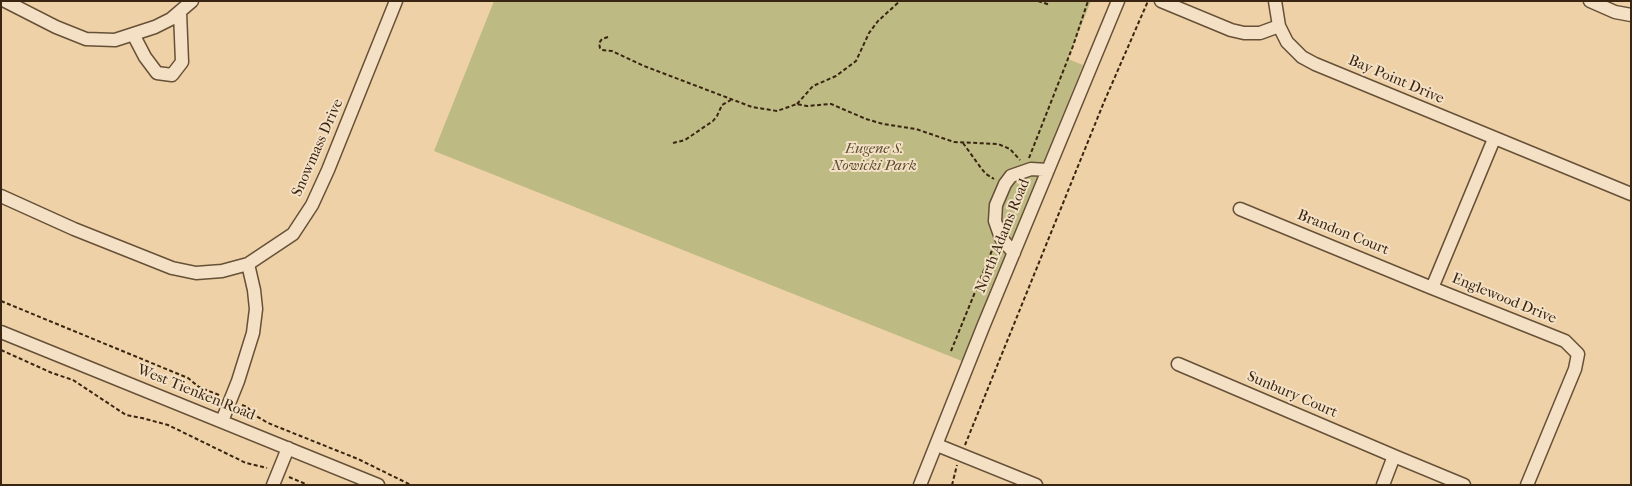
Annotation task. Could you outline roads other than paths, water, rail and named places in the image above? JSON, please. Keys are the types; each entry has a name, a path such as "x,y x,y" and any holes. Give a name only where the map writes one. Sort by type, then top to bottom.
{"street":[{"path":"5,1 56,27 86,38 115,40 171,20 192,1"},
{"name":"Snowmass Drive","path":"1,196 74,229 172,268 196,273 222,271 248,264 292,234 312,205 396,1"},
{"name":"North Adams Road","path":"920,485 983,327 1118,1"},
{"path":"1161,1 1231,30 1244,33 1260,33 1279,26 1275,1"},
{"path":"1590,1 1615,12 1631,15"},
{"path":"133,34 145,57 157,73 172,75 182,62 180,12"},
{"name":"Bay Point Drive","path":"1279,26 1287,42 1302,57 1315,64 1631,194"},
{"name":"Englewood Drive","path":"1494,139 1432,288 1564,341 1578,354 1575,369 1527,485"},
{"path":"1014,253 1001,238 995,221 996,205 1005,184 1011,176 1031,169 1048,170"},
{"name":"Brandon Court","path":"1240,208 1432,288"},
{"path":"222,422 253,333 255,300 248,264"},
{"name":"West Tienken Road","path":"1,332 378,485"},
{"name":"Sunbury Court","path":"1178,364 1394,456"},
{"path":"937,445 1036,485"},
{"path":"273,485 288,448"},
{"path":"1383,485 1394,456 1464,485"}],"park label":[{"name":"Eugene S. Nowicki Park","path":"874,158"}]}
